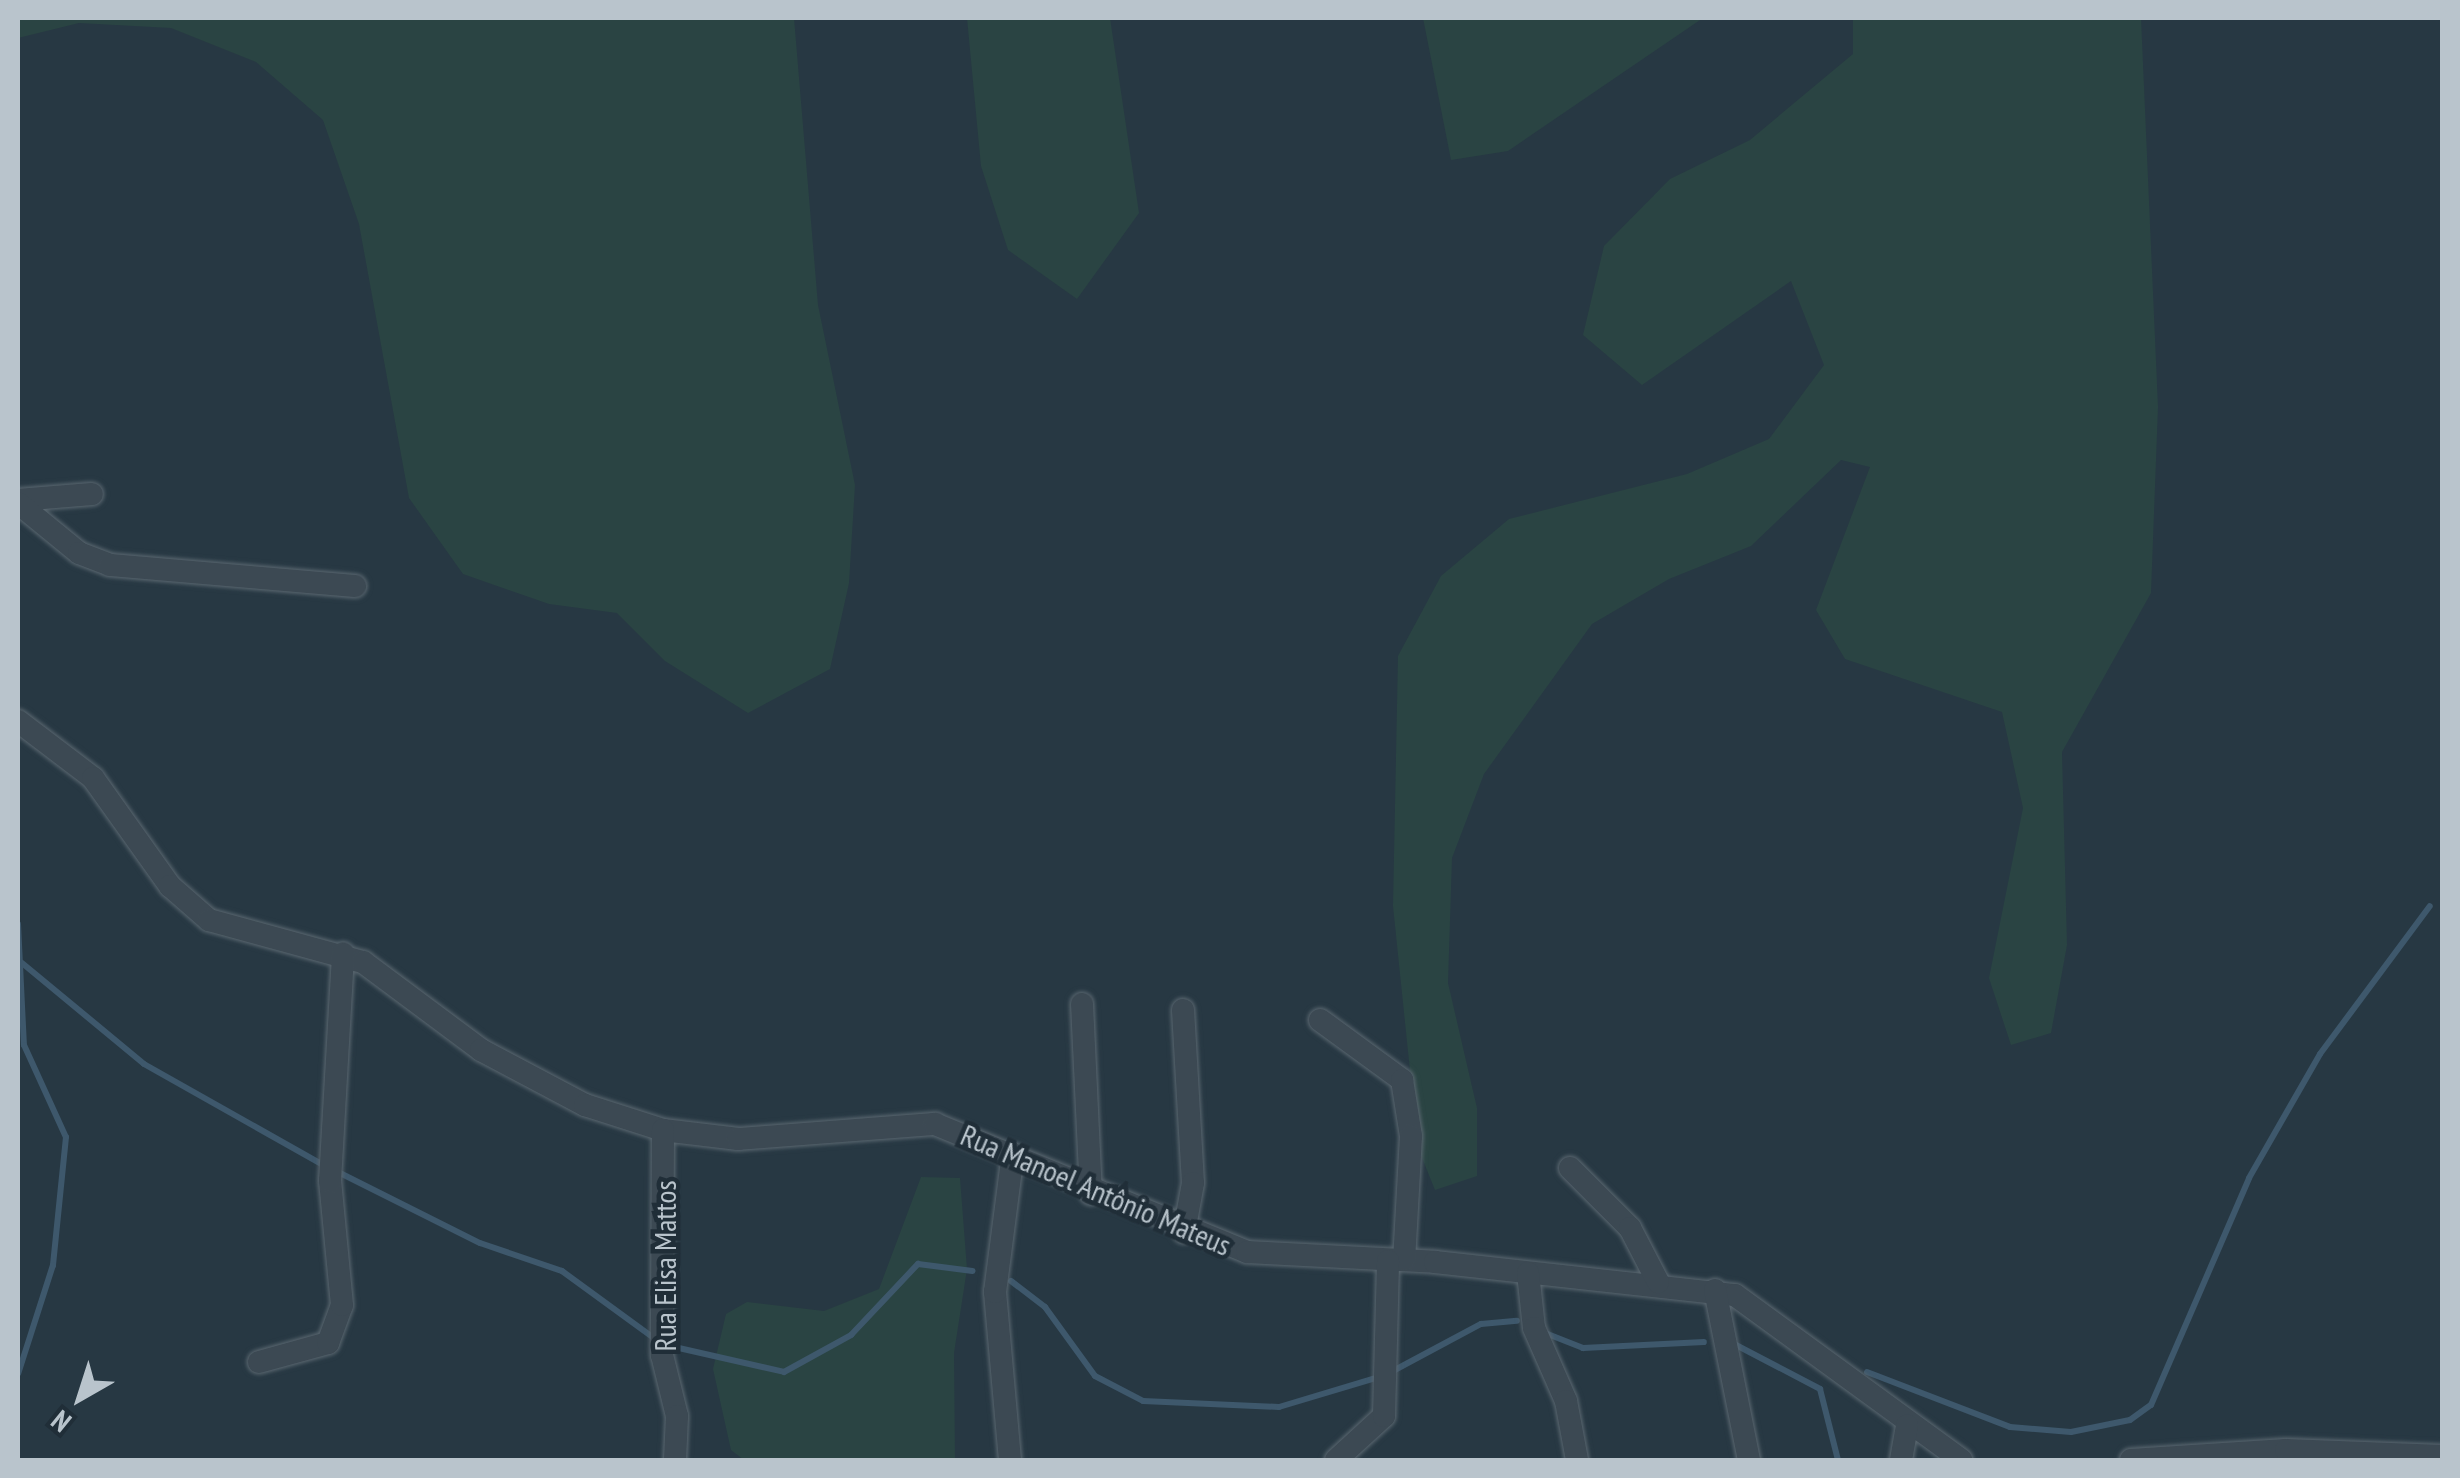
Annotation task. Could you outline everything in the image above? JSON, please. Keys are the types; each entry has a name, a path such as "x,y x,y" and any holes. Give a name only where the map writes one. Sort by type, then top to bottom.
{"street":[{"path":"18,502 92,494"},
{"path":"18,502 80,553 110,565 355,586"},
{"name":"Rua Manoel Antônio Mateus","path":"18,721 92,778 186,904 229,928 343,953 512,1069 663,1130 738,1138 909,1122 964,1131 1091,1194 1184,1232 1247,1252 1658,1282 1714,1290 1784,1324 1907,1426 1962,1460"},
{"path":"259,1362 316,1350 336,1332 344,1282 330,1181 343,953"},
{"path":"1082,1004 1091,1194"},
{"path":"1183,1010 1193,1183 1184,1232"},
{"path":"1320,1020 1402,1080 1410,1136 1380,1424 1336,1460"},
{"name":"Rua Elisa Mattos","path":"663,1130 662,1355 677,1416 675,1460"},
{"path":"1010,1460 995,1292 1013,1154"},
{"path":"1570,1168 1630,1228 1658,1282"},
{"path":"1528,1273 1534,1328 1566,1401 1577,1460"},
{"path":"1714,1290 1749,1460"},
{"path":"1902,1460 1907,1426"},
{"path":"2131,1460 2286,1450 2442,1456"}],"green space":[{"path":"18,18 794,18 818,305 855,485 849,583 830,669 748,713 665,661 617,613 549,604 463,574 409,498 359,224 323,120 256,62 171,28 79,23 18,38"},
{"path":"967,18 1110,18 1139,213 1077,299 1008,250 981,166"},
{"path":"1423,18 1703,18 1508,151 1451,160"},
{"path":"1853,18 2141,18 2158,407 2151,593 2062,752 2067,945 2051,1033 2011,1045 1989,978 2023,808 2002,712 1845,659 1816,610 1870,467 1841,460 1751,546 1669,579 1592,624 1484,774 1452,858 1448,983 1477,1108 1477,1176 1435,1190 1418,1148 1393,906 1398,656 1441,576 1509,519 1687,474 1769,439 1824,365 1791,281 1642,385 1583,335 1604,246 1670,179 1750,140 1853,54"},
{"path":"921,1177 960,1178 967,1269 954,1353 955,1460 744,1460 731,1450 713,1369 726,1314 747,1302 824,1311 879,1289"}],"waterway":[{"path":"1867,1372 2010,1427 2071,1432 2130,1420 2151,1405 2249,1178 2320,1054 2430,906"},
{"path":"18,924 24,1045 66,1137 53,1265 18,1374"},
{"path":"22,963 144,1064 325,1166"},
{"path":"336,1171 480,1243 562,1271 658,1341"},
{"path":"670,1346 784,1372 851,1335 918,1264 973,1271"},
{"path":"1011,1281 1045,1307 1095,1376 1143,1401 1279,1407 1379,1377"},
{"path":"1391,1372 1481,1324 1517,1321"},
{"path":"1545,1333 1583,1348 1704,1342"},
{"path":"1736,1345 1820,1389 1838,1460"}]}
